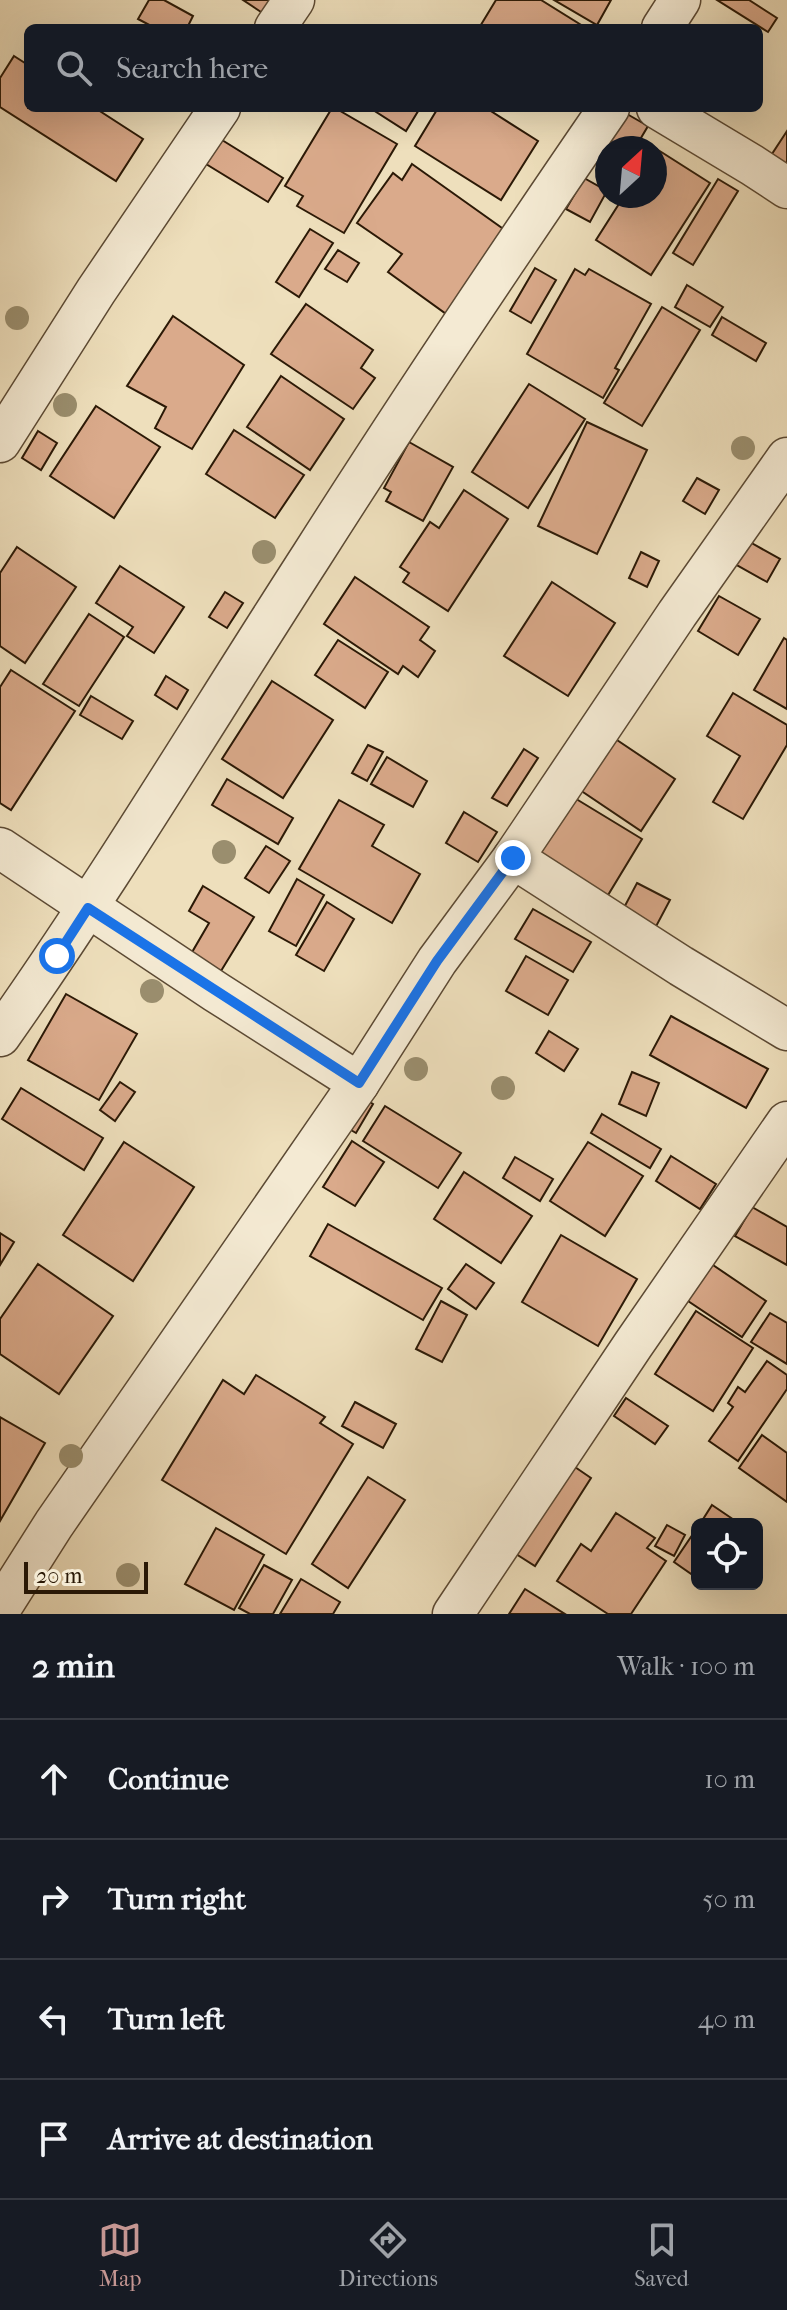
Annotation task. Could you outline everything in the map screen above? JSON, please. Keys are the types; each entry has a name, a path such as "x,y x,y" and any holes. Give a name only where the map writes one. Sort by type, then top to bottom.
{"street":[{"path":"278,24 294,0"},
{"path":"665,24 680,0"},
{"path":"0,442 96,291 217,112"},
{"path":"0,1036 88,908 312,554 515,244 606,112"},
{"path":"664,112 787,188"},
{"path":"0,1609 54,1524 359,1083 437,961 513,858 677,614 787,458"},
{"path":"0,848 359,1083"},
{"path":"513,858 787,1030"},
{"path":"453,1614 787,1122"}],"building":[{"path":"149,0 164,0 193,16 189,24 147,24 138,19"},
{"path":"243,0 274,0 264,14"},
{"path":"496,0 541,0 580,24 481,24"},
{"path":"554,0 611,0 595,24"},
{"path":"717,0 749,0 777,18 768,32 763,29 763,24 755,24"},
{"path":"14,56 24,62 24,112 101,112 143,139 116,181 0,107 0,78"},
{"path":"330,112 342,112 397,144 344,233 297,206 303,196 285,186"},
{"path":"376,112 418,112 406,131"},
{"path":"436,112 492,112 538,141 501,200 415,146"},
{"path":"627,114 648,126 642,136 614,136"},
{"path":"787,131 787,168 770,157"},
{"path":"222,140 283,178 268,202 206,164"},
{"path":"667,156 710,183 651,275 596,240 616,208 667,208"},
{"path":"412,164 509,233 449,316 388,272 402,254 357,223 393,173 402,180"},
{"path":"584,178 595,184 595,208 598,208 590,222 566,209"},
{"path":"718,179 738,191 693,265 673,253"},
{"path":"310,229 333,243 299,297 276,282"},
{"path":"338,250 359,263 347,282 325,269"},
{"path":"535,268 556,280 531,323 510,311"},
{"path":"575,269 585,275 589,269 651,304 615,368 619,370 603,398 527,354"},
{"path":"687,285 723,307 710,327 675,307"},
{"path":"306,304 373,350 361,368 375,378 353,409 271,354"},
{"path":"662,307 700,330 642,426 604,403"},
{"path":"173,316 244,365 192,449 155,428 166,407 127,386"},
{"path":"722,317 766,343 756,361 712,335"},
{"path":"281,376 344,419 310,470 247,427"},
{"path":"529,384 585,419 528,508 472,472"},
{"path":"96,406 160,447 114,518 50,476"},
{"path":"587,422 647,450 597,554 538,526"},
{"path":"234,430 304,475 275,518 206,474"},
{"path":"38,431 57,443 41,470 22,458"},
{"path":"409,442 453,467 423,521 386,501 391,492 384,488"},
{"path":"697,478 719,490 705,514 683,501"},
{"path":"464,490 508,519 448,611 403,582 409,573 400,567 430,522 439,528"},
{"path":"748,541 780,559 767,582 735,564"},
{"path":"17,547 76,587 25,663 0,646 0,573"},
{"path":"641,552 659,561 647,587 629,578"},
{"path":"120,566 184,607 154,653 127,636 133,627 96,603"},
{"path":"355,577 429,627 420,640 435,651 418,677 403,666 398,674 324,624"},
{"path":"552,582 615,623 568,696 504,656"},
{"path":"225,592 243,603 227,628 209,617"},
{"path":"719,596 760,619 738,655 698,631"},
{"path":"89,614 124,637 79,706 43,684"},
{"path":"784,638 787,640 787,709 754,690"},
{"path":"338,640 388,672 365,708 315,675"},
{"path":"11,670 75,711 11,810 0,803 0,687"},
{"path":"166,676 188,690 177,709 155,695"},
{"path":"272,681 333,720 283,798 222,759"},
{"path":"733,693 787,725 787,745 743,819 713,802 740,756 707,736"},
{"path":"91,696 133,721 122,739 80,715"},
{"path":"611,736 675,779 641,831 577,788"},
{"path":"368,745 383,752 367,781 352,773"},
{"path":"524,749 538,758 507,806 492,798"},
{"path":"387,757 427,781 413,807 371,784"},
{"path":"227,779 293,818 278,844 212,805"},
{"path":"568,794 642,839 605,900 531,854"},
{"path":"339,800 384,825 372,846 420,874 392,923 299,869"},
{"path":"464,812 497,832 478,862 446,843"},
{"path":"266,846 290,861 269,893 245,878"},
{"path":"297,879 324,895 296,946 269,931"},
{"path":"637,883 670,900 652,934 619,917"},
{"path":"203,886 254,917 221,971 191,954 209,923 189,911"},
{"path":"327,902 354,919 324,971 296,955"},
{"path":"533,909 591,942 573,972 515,939"},
{"path":"526,956 568,980 548,1015 506,991"},
{"path":"66,994 137,1034 99,1100 28,1060"},
{"path":"671,1016 768,1069 746,1108 650,1055"},
{"path":"549,1031 578,1049 564,1071 536,1053"},
{"path":"632,1072 659,1083 646,1116 619,1104"},
{"path":"120,1082 135,1092 115,1121 100,1110"},
{"path":"21,1088 103,1138 84,1170 2,1119"},
{"path":"362,1097 373,1104 356,1133 344,1126"},
{"path":"385,1106 461,1153 438,1188 363,1141"},
{"path":"602,1114 661,1149 650,1168 591,1133"},
{"path":"352,1141 384,1162 355,1206 323,1187"},
{"path":"124,1142 194,1187 133,1281 63,1235"},
{"path":"588,1142 643,1176 605,1236 550,1201"},
{"path":"671,1156 716,1184 700,1209 656,1181"},
{"path":"515,1157 553,1179 540,1201 503,1178"},
{"path":"464,1172 532,1216 501,1263 434,1219"},
{"path":"752,1207 787,1227 787,1265 735,1236"},
{"path":"328,1224 442,1288 423,1320 310,1256"},
{"path":"0,1233 14,1242 0,1265"},
{"path":"561,1235 637,1279 598,1346 522,1302"},
{"path":"710,1263 766,1301 742,1337 685,1299"},
{"path":"38,1264 113,1316 59,1394 0,1354 0,1319"},
{"path":"466,1264 494,1283 476,1309 448,1289"},
{"path":"441,1301 467,1315 442,1362 416,1349"},
{"path":"696,1311 753,1348 713,1411 655,1374"},
{"path":"770,1313 787,1323 787,1364 751,1342"},
{"path":"767,1361 787,1375 787,1389 738,1461 709,1441 733,1407 728,1403 738,1387 745,1392"},
{"path":"256,1375 325,1417 320,1423 353,1444 286,1554 162,1480 223,1380 244,1394"},
{"path":"626,1398 668,1426 655,1444 614,1416"},
{"path":"355,1402 396,1424 383,1448 342,1426"},
{"path":"0,1417 45,1443 0,1521"},
{"path":"762,1435 787,1453 787,1502 739,1468"},
{"path":"572,1465 591,1478 535,1566 516,1554"},
{"path":"368,1477 405,1500 348,1588 312,1564"},
{"path":"712,1505 731,1518 704,1518"},
{"path":"616,1513 655,1538 647,1548 666,1561 631,1614 608,1614 557,1581 581,1544 591,1551"},
{"path":"667,1525 685,1535 674,1556 655,1546"},
{"path":"216,1528 264,1555 234,1610 185,1584"},
{"path":"691,1537 691,1574 674,1562"},
{"path":"264,1565 292,1580 273,1614 250,1614 239,1608"},
{"path":"301,1579 340,1602 333,1614 280,1614"},
{"path":"525,1589 565,1614 509,1614"}],"route":[{"path":"57,956 88,908 359,1083 437,961 513,858"}]}
